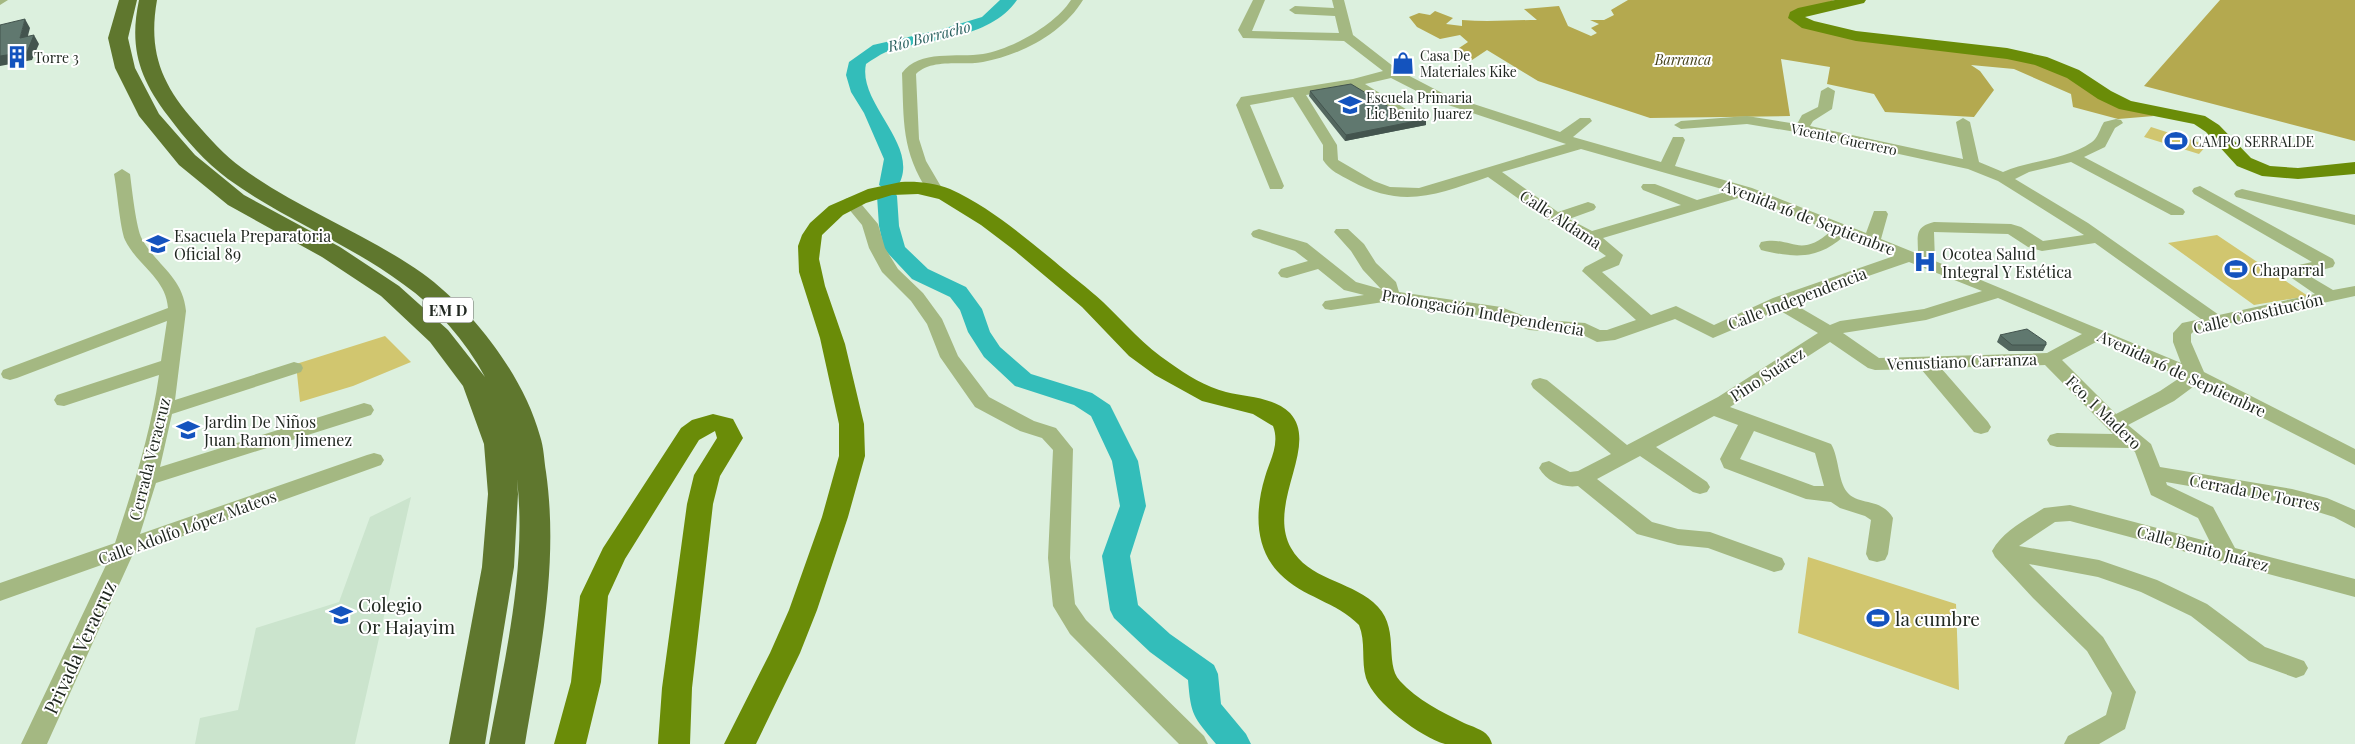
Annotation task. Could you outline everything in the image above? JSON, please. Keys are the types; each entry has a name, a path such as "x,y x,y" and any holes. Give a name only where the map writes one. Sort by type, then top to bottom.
{"highway":[{"name":"EM D","path":"128,0 118,38 125,68 150,116 187,160 236,200 331,252 390,291 439,336 476,384 499,444 503,494 498,567 467,744"},
{"name":"EM D","path":"148,0 142,30 146,57 154,80 172,111 213,156 256,187 350,240 413,279 463,323 499,372 524,430 534,483 537,559 507,744"}],"main road":[{"path":"1858,0 1804,11 1799,13 1796,18 1814,27 1892,42 1996,52 2051,65 2072,74 2110,99 2124,105 2199,120 2209,124 2244,161 2255,167 2290,174 2355,168"},
{"path":"740,744 791,639 851,466 854,433 833,339 818,299 808,254 810,239 820,223 828,215 851,202 874,193 904,187 935,190 1012,235 1090,303 1138,353 1189,386 1218,398 1248,405 1282,419 1288,431 1287,450 1276,482 1273,514 1274,539 1284,561 1304,578 1360,608 1370,617 1378,631 1378,651 1382,681 1395,694 1419,714 1476,744"},
{"path":"570,744 586,682 594,596 613,554 681,447 690,434 698,427 711,422 724,424 729,429 730,438 707,475 700,504 676,688 674,744"}],"street":[{"path":"935,190 918,161 912,139 909,73 912,68 929,62 985,58 1003,52 1052,26 1066,15 1077,0"},
{"path":"1260,0 1244,30 1248,35 1347,37 1339,6 1295,10"},
{"name":"Avenida 16 de Septiembre","path":"1347,37 1393,73 1441,98 1581,144 1746,191 1999,292 2196,376 2355,458"},
{"path":"1276,186 1243,105 1246,100 1354,83 1393,73"},
{"path":"1354,83 1404,114"},
{"path":"1802,129 1807,118 1825,109 1828,91"},
{"path":"1297,92 1312,119 1330,145 1328,157 1332,163 1368,185 1400,195 1418,194 1444,188 1490,171 1581,144"},
{"name":"Vicente Guerrero","path":"1681,125 1747,120 1802,129 1972,165 2003,178 2097,238 2216,322"},
{"path":"1562,138 1585,121"},
{"path":"1963,122 1972,165"},
{"path":"2003,178 2024,170 2073,157 2100,144 2109,125 2116,123"},
{"path":"1666,168 1678,140"},
{"path":"2073,157 2177,212"},
{"name":"Calle Aldama","path":"1490,171 1556,218 1590,237 1612,253 1616,258 1592,269 1592,274 1648,322"},
{"name":"Cerrada Veracruz","path":"122,174 133,239 171,286 176,298 177,311 164,410 158,426 147,478 124,549"},
{"path":"1649,187 1697,206"},
{"path":"1590,237 1746,191"},
{"path":"2200,191 2328,263 2292,272 2330,296"},
{"path":"2242,194 2355,220"},
{"path":"851,202 870,224 877,248 891,272 916,297 936,323 949,357 982,402 1027,426 1048,433 1063,449 1059,558 1064,606 1078,628 1195,744"},
{"path":"1556,218 1588,207"},
{"path":"1872,241 1880,214"},
{"path":"1919,260 1926,232 1934,227 2011,229 2017,231 2036,245 2042,246 2097,238"},
{"path":"1767,246 1796,251 1817,250 1841,230"},
{"path":"1331,305 1390,296 1390,286 1369,266 1358,248 1342,232"},
{"name":"Prolongación Independencia","path":"1259,234 1301,247 1350,286 1390,296 1502,313 1529,324 1585,329 1597,336 1609,336 1676,312 1713,332"},
{"name":"Calle Independencia","path":"1713,332 1813,289 1919,260"},
{"path":"1287,273 1320,262"},
{"name":"Calle Constitución","path":"2196,376 2182,342 2182,334 2188,327 2355,291"},
{"name":"Pino Suárez","path":"1582,478 1725,402 1840,327 1926,314 1999,292"},
{"name":"Venustiano Carranza","path":"1779,302 1830,333 1875,364 2050,359 2097,334"},
{"path":"10,374 177,311"},
{"name":"Fco. I Madero","path":"2050,359 2114,424 2144,450 2158,490 2206,513 2227,554"},
{"path":"1925,362 1981,427"},
{"path":"64,400 169,365"},
{"path":"164,410 294,368"},
{"path":"2114,424 2167,396 2196,376"},
{"path":"1540,384 1633,451 1700,486"},
{"path":"1712,408 1824,449 1837,494 1847,502 1880,514 1882,518 1877,554"},
{"path":"147,478 364,410"},
{"path":"1749,422 1730,459 1731,463 1813,494 1837,494"},
{"path":"2057,440 2134,441"},
{"name":"Calle Adolfo López Mateos","path":"0,592 374,460"},
{"path":"1549,468 1566,480 1582,478 1645,528 1678,537 1710,540 1774,564"},
{"name":"Cerrada De Torres","path":"2152,473 2311,500 2345,512 2355,520"},
{"name":"Calle Benito Juárez","path":"2003,551 2010,540 2051,514 2070,513 2355,588"},
{"name":"Privada Veracruz","path":"34,744 124,549"},
{"path":"2003,551 2099,569 2149,586 2198,610 2257,654 2296,668"},
{"path":"2003,551 2041,592 2095,644 2124,692 2116,721 2077,744"}],"shaded area":[{"name":"CAMPO SERRALDE","path":"2151,127 2207,145 2199,154 2144,137"},
{"name":"Chaparral","path":"2217,235 2308,296 2254,305 2168,243"},
{"path":"385,336 411,362 353,386 300,402 296,364"},
{"name":"Colegio Or Hajayim","path":"411,497 355,744 195,744 200,718 238,710 256,628 339,602 370,517"},
{"name":"la cumbre","path":"1808,557 1956,604 1959,690 1798,633"}],"green space":[{"name":"Barranca","path":"1628,0 1835,0 1792,13 1797,24 2038,63 2154,116 2118,119 2073,107 2071,94 2014,69 1971,65 1980,71 1994,90 1974,117 1885,112 1874,94 1827,84 1830,67 1781,59 1790,116 1650,118 1538,81 1487,50 1472,60 1453,52 1468,42 1460,35 1440,39 1417,27 1409,17 1419,13 1430,15 1435,11 1453,18 1446,24 1462,26 1462,20 1537,20 1524,9 1559,6 1568,26 1591,36 1597,33 1591,28 1599,24 1590,20 1604,20 1614,15 1611,10"},
{"path":"2220,0 2355,0 2355,141 2144,86"}],"building":[{"path":"25,19 20,38 34,35 27,52 0,56 0,25"},
{"name":"Escuela Primaria Lic Benito Juarez","path":"1351,84 1399,113 1412,111 1426,119 1346,135 1310,91"},
{"path":"2027,329 2046,342 2046,345 2012,345 2000,335"}],"waterway":[{"name":"Río Borracho","path":"889,185 894,159 873,113 860,92 855,75 858,62 879,49 944,34 988,20 1009,0"},
{"name":"Río Borracho","path":"887,196 889,226 895,249 920,274 958,292 971,309 979,332 992,352 1023,380 1083,399 1101,411 1125,461 1133,506 1116,556 1124,610 1160,643 1203,674 1206,709 1235,744"}],"place":[{"name":"Torre 3","path":"17,57"},
{"name":"Casa De Materiales Kike","path":"1403,63"},
{"name":"Escuela Primaria Lic Benito Juarez","path":"1350,105"},
{"name":"CAMPO SERRALDE","path":"2176,141"},
{"name":"Esacuela Preparatoria Oficial 89","path":"158,244"},
{"name":"Ocotea Salud Integral Y Estética","path":"1925,262"},
{"name":"Chaparral","path":"2236,269"},
{"name":"Jardin De Niños Juan Ramon Jimenez","path":"188,430"},
{"name":"Colegio Or Hajayim","path":"341,615"},
{"name":"la cumbre","path":"1878,618"}]}
